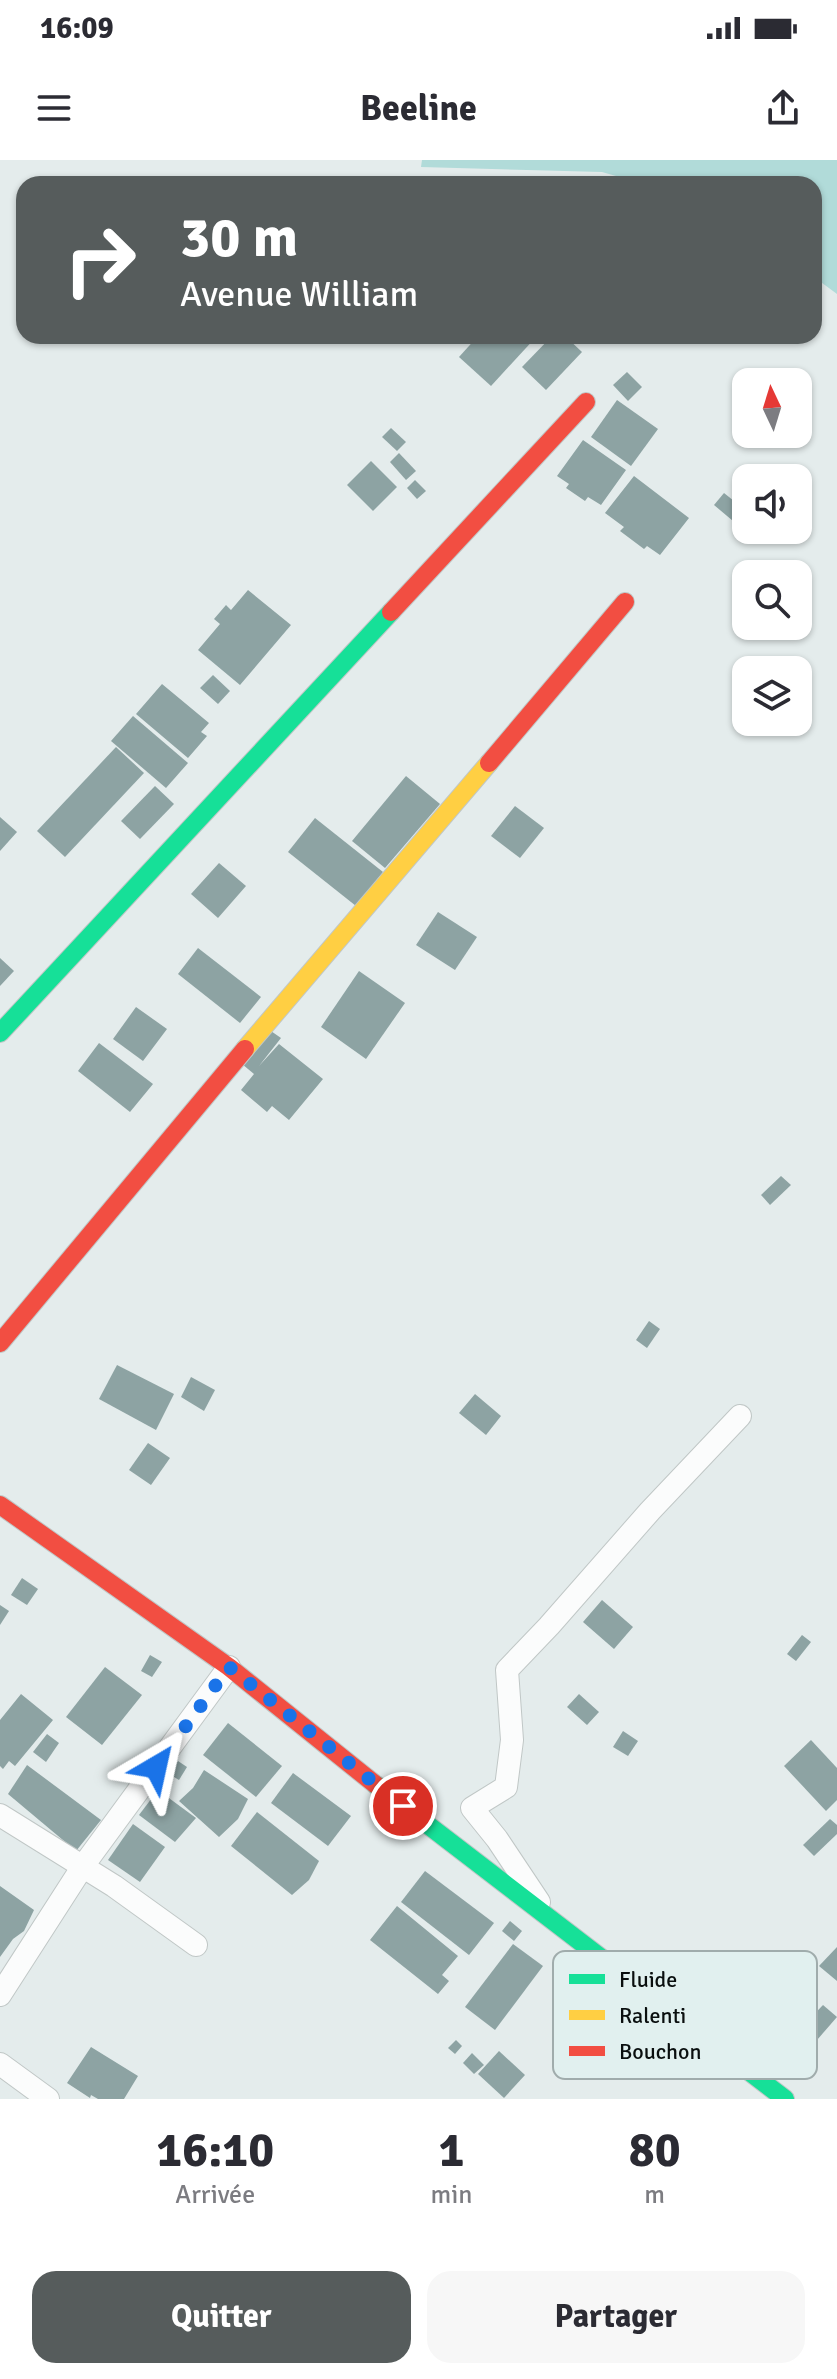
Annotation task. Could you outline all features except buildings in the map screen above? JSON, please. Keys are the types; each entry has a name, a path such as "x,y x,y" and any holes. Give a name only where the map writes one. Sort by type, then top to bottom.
{"street":[{"path":"0,1033 586,402"},
{"path":"0,1343 625,602"},
{"path":"552,1921 497,1839 472,1808 506,1787 512,1740 507,1670 740,1416"},
{"path":"0,1505 229,1667 591,1951"},
{"path":"0,1995 83,1866 229,1667"},
{"path":"0,1815 114,1886 196,1945"},
{"path":"0,2064 48,2099"},
{"path":"759,2079 785,2099"}],"shaded area":[{"path":"422,160 837,160 837,294 822,283 822,176 616,176 602,172 421,167"}],"traffic: fast":[{"path":"0,1033 391,612"},
{"path":"376,1785 592,1951"},
{"path":"759,2079 785,2099"}],"traffic: slow":[{"path":"245,1049 489,763"}],"traffic: jam":[{"path":"391,612 586,402"},
{"path":"489,763 625,602"},
{"path":"0,1343 245,1049"},
{"path":"0,1505 229,1667 376,1785"}],"route":[{"path":"156,1767 229,1667 403,1806"}]}
